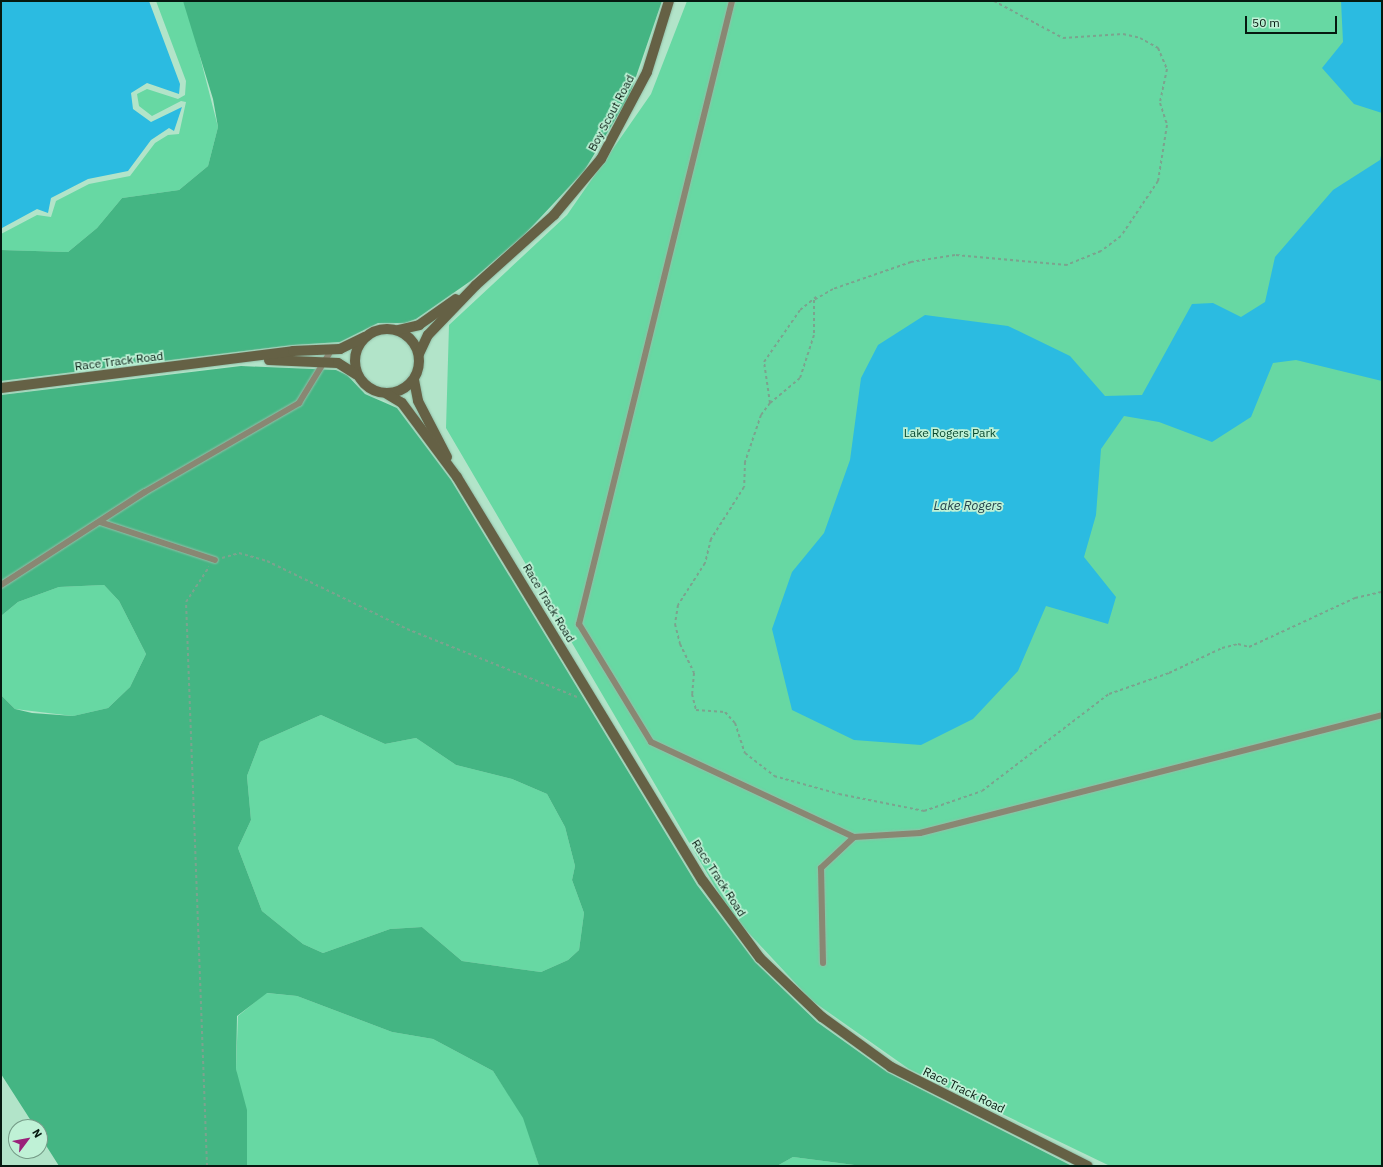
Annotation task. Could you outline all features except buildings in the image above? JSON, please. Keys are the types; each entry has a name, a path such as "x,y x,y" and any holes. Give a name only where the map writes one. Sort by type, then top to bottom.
{"main road":[{"name":"Boy Scout Road","path":"419,354 428,335 476,285 554,215 601,159 647,72 669,1"},
{"name":"Boy Scout Road","path":"398,330 419,325 476,285"},
{"path":"380,329 398,330 408,336 419,354 414,380 397,393 386,394 370,389 358,375 355,355 365,338 380,329"},
{"name":"Race Track Road","path":"1,388 241,359 347,348 365,338"},
{"name":"Race Track Road","path":"241,359 326,361 346,366 358,375"},
{"name":"Race Track Road","path":"414,380 418,401 457,477 725,913 760,958 801,1000 891,1067 1088,1166"},
{"name":"Race Track Road","path":"386,394 402,403 457,477"}],"lane":[{"path":"732,1 579,624 651,742 854,837 920,833 1382,715"},
{"path":"1,585 237,437 299,403 332,349"},
{"path":"100,522 215,560"},
{"path":"823,963 821,868 854,837"}],"path":[{"path":"770,402 764,362 800,310 819,296 911,262 955,255 1067,265 1101,251 1121,236 1142,208 1158,181 1165,149 1167,125 1160,103 1167,69 1158,48 1140,38 1123,34 1063,38 994,1"},
{"path":"819,296 814,300 814,335 800,378 770,402 761,415 745,462 744,487 711,539 705,563 678,605 675,624 680,644 694,673 692,694 696,710 725,712 735,723 745,753 774,776 924,811 957,802 982,791 1009,773 1109,694 1169,673 1222,648 1238,644 1249,647 1355,598 1382,592"},
{"path":"207,1166 186,602 200,576 215,560 239,553 267,560 407,629 596,704"}],"green space":[{"path":"156,1 183,1 188,10 218,127 208,166 179,190 122,198 97,228 68,252 1,250 1,234 37,215 51,217 56,201 89,184 130,176 155,143 168,135 179,134 186,102 181,101 152,116 139,106 137,94 147,89 178,99 185,95 186,81"},
{"path":"183,1 662,1 629,97 584,171 524,235 472,280 416,319 405,323 378,323 340,342 293,345 1,381 1,250 68,252 97,228 122,198 179,190 208,166 218,127 213,99"},
{"name":"Lake Rogers Park","path":"687,1 1382,1 1382,1166 1110,1166 909,1069 811,1000 731,914 446,428 449,325 567,215 651,94"},
{"path":"241,366 336,370 347,375 365,394 397,408 451,480 697,885 755,962 817,1022 887,1072 1072,1166 862,1166 793,1157 777,1166 539,1166 523,1118 493,1071 433,1039 392,1032 297,996 267,993 237,1016 236,1069 247,1110 247,1166 59,1166 48,1149 48,1119 30,1119 1,1074 1,695 15,709 32,713 73,716 108,708 130,687 146,654 119,601 104,585 59,587 18,602 1,616 1,395","holes":["321,715 385,744 416,738 456,765 512,779 547,794 565,827 575,866 572,880 584,913 579,950 568,960 541,972 462,961 422,927 390,929 323,953 303,944 262,911 238,848 251,820 247,776 260,742"]},
{"path":"104,585 119,601 146,654 130,687 108,708 73,716 15,709 1,695 1,616 18,602 59,587"},
{"path":"321,715 385,744 416,738 456,765 512,779 547,794 565,827 575,866 572,880 584,913 579,950 568,960 541,972 462,961 422,927 390,929 323,953 303,944 262,911 238,848 251,820 247,776 260,742"},
{"path":"266,993 297,996 392,1032 433,1039 493,1071 524,1118 539,1166 247,1166 236,1069 238,1016"},
{"path":"793,1157 862,1166 777,1166"}],"water":[{"path":"1,1 149,1 180,84 179,94 147,83 131,93 133,109 151,122 182,107 174,131 169,128 151,140 128,171 88,179 51,198 48,213 37,209 2,228"},
{"path":"1341,1 1382,1 1382,113 1354,104 1322,68 1343,42"},
{"name":"Lake Rogers","path":"1382,151 1382,381 1296,360 1273,363 1251,417 1212,442 1159,422 1124,416 1101,449 1096,515 1084,557 1116,597 1108,624 1046,606 1018,671 973,719 921,745 854,740 792,710 772,629 792,572 824,533 850,460 861,378 878,345 925,315 1008,326 1070,356 1105,396 1142,395 1192,304 1213,303 1241,317 1265,302 1275,257 1333,190 1380,160"}]}
